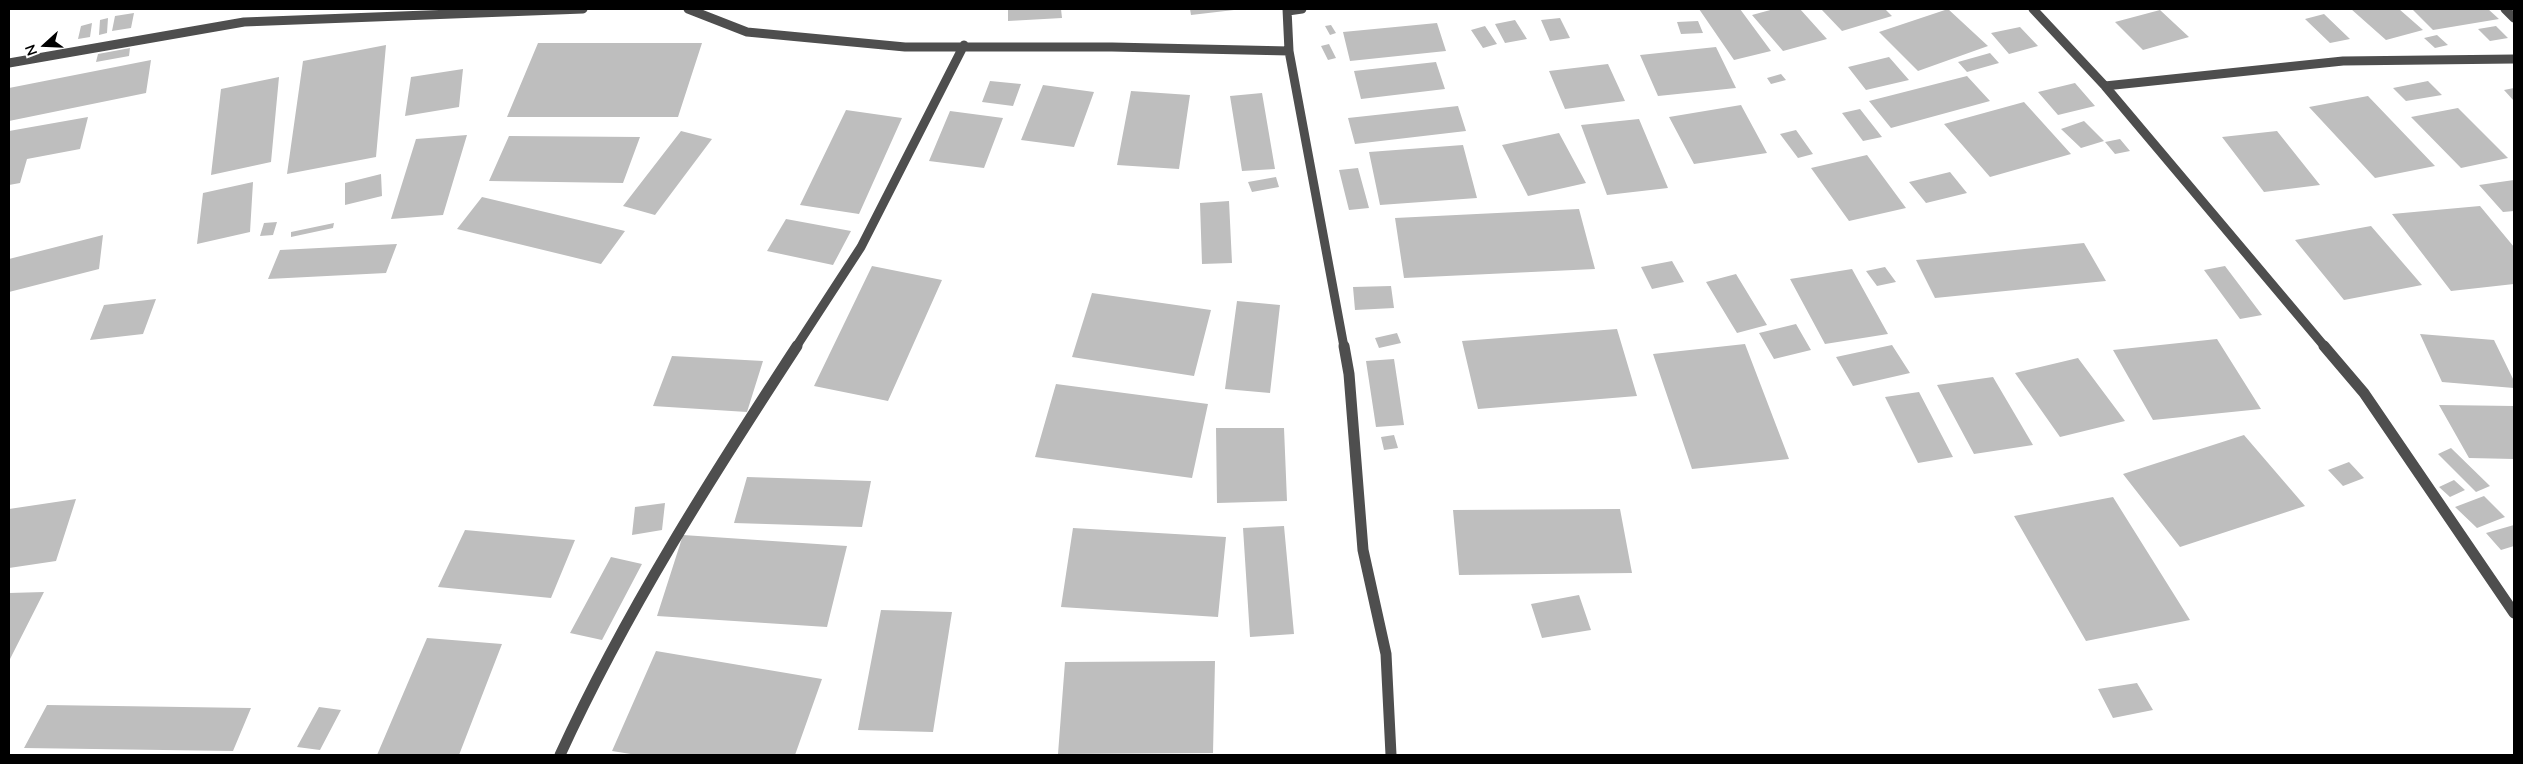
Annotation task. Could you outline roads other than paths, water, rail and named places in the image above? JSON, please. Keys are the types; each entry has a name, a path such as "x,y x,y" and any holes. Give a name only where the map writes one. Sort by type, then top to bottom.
{"street":[{"path":"9,63 244,22 582,9"},
{"path":"688,9 747,32 905,47 964,45 1289,51"},
{"path":"1302,9 1287,10 1289,51 1328,251 1348,374 1363,550 1386,654 1390,755"},
{"path":"2033,9 2105,86 2364,393 2514,613"},
{"path":"2506,9 2514,18"},
{"path":"560,755 593,683 701,494 861,247 964,45"},
{"path":"2105,86 2343,61 2514,59"}]}
